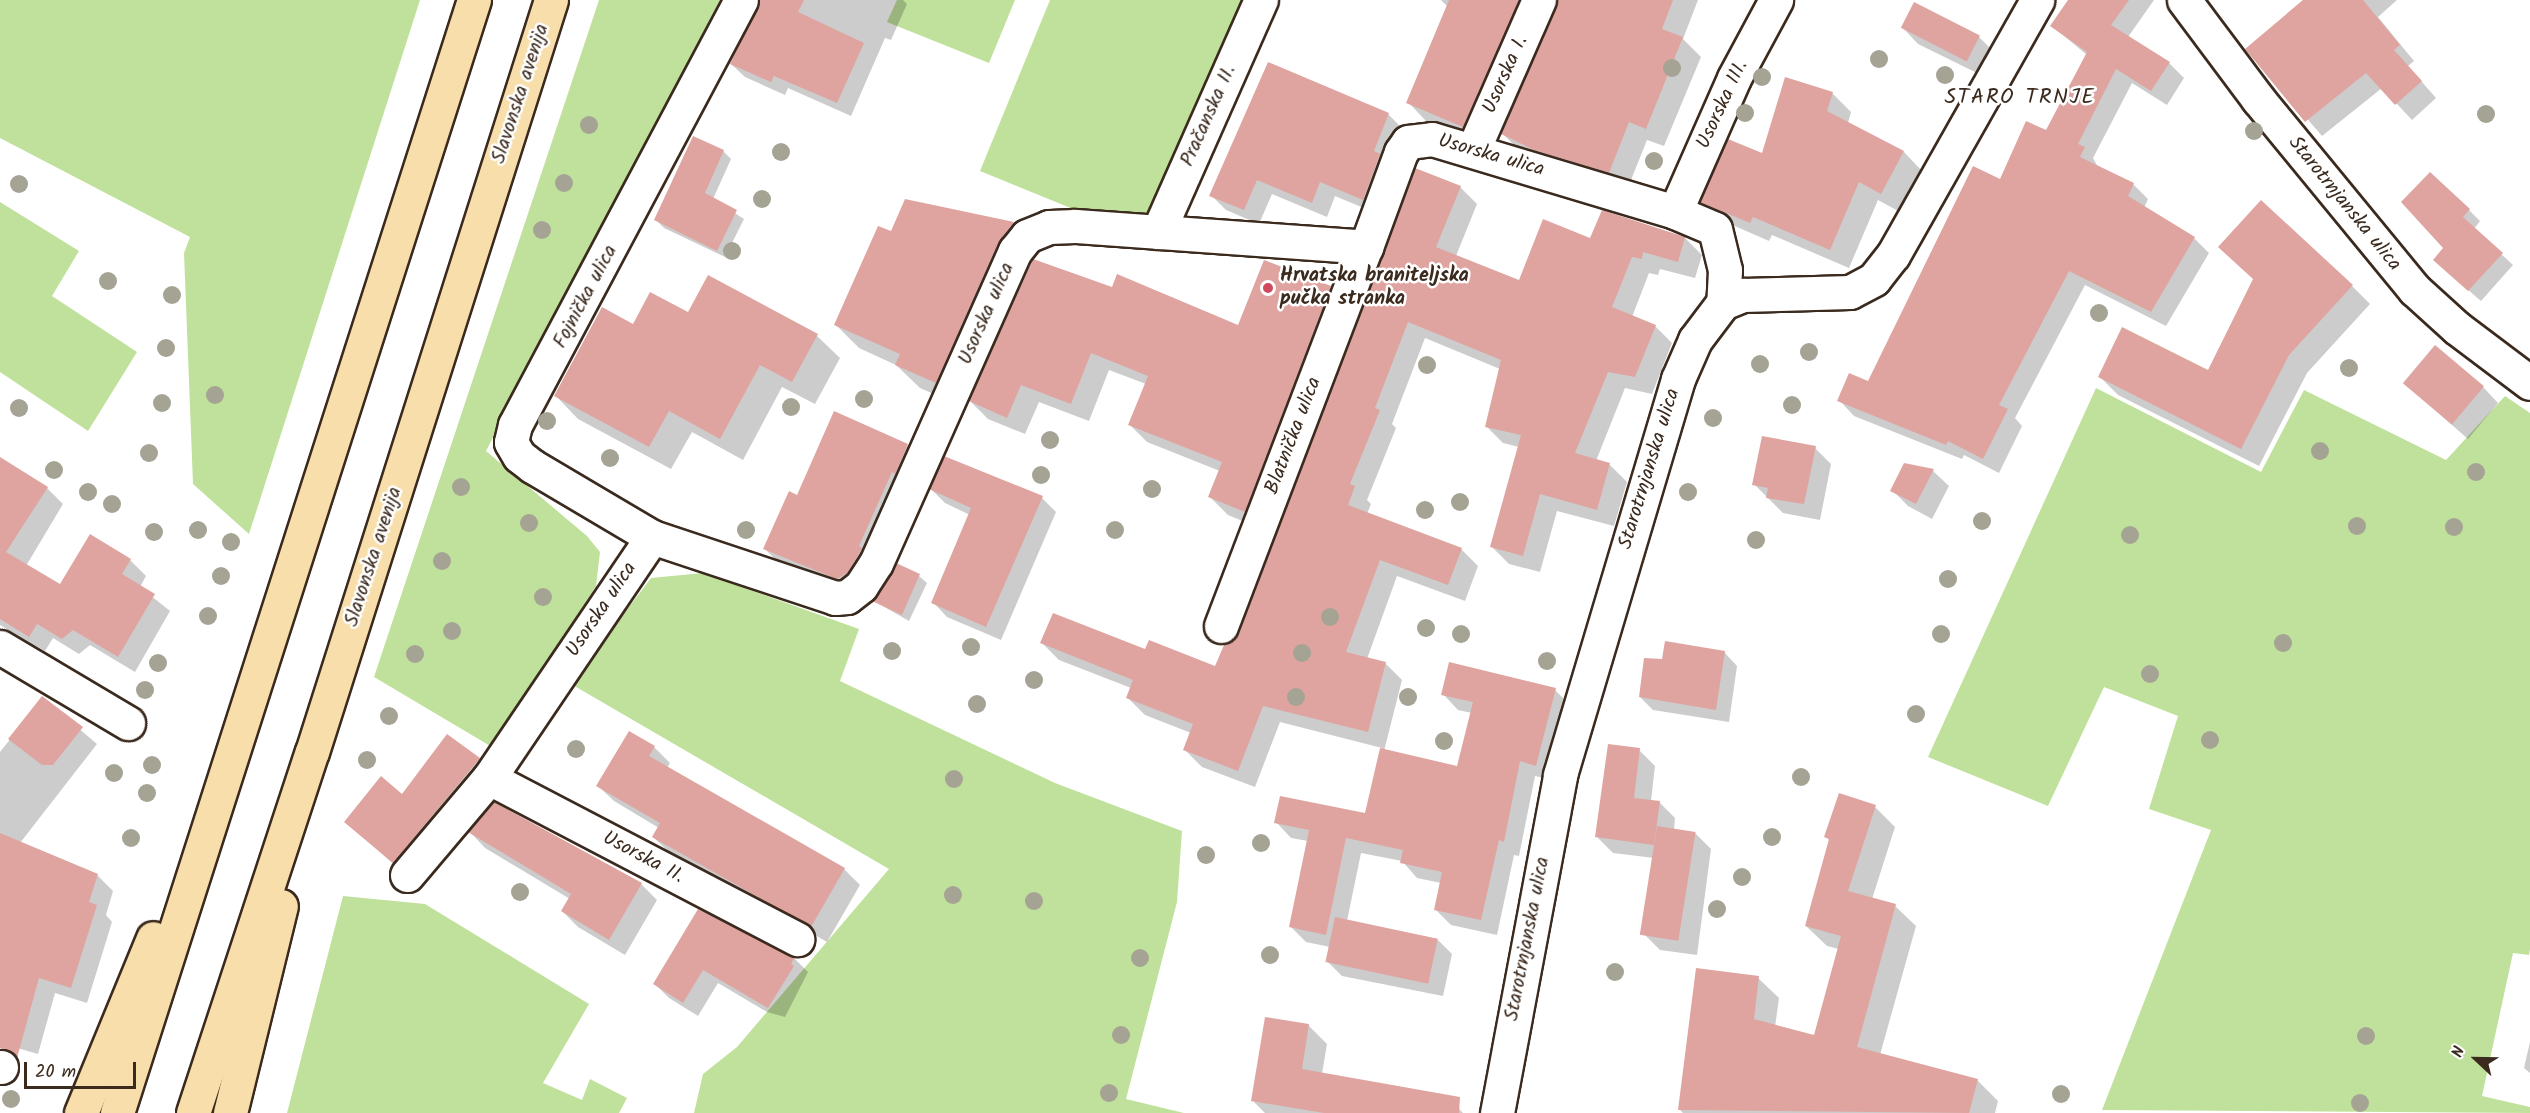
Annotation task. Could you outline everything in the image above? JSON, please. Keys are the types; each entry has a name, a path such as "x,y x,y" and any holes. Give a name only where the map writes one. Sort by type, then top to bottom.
{"main road":[{"path":"117,1113 474,0"},
{"name":"Slavonska avenija","path":"193,1113 312,752 551,0"},
{"path":"230,1113 277,929 312,752"},
{"path":"81,1113 230,760"}],"street":[{"name":"Fojnička ulica","path":"652,537 532,466 519,456 512,442 515,425 741,0"},
{"name":"Pračanska II.","path":"1158,232 1261,0"},
{"name":"Usorska I.","path":"1473,150 1539,0"},
{"name":"Usorska III.","path":"1676,212 1734,78 1776,0"},
{"path":"1723,303 1762,292 1850,292 1874,279 1893,255 2037,0"},
{"name":"Starotrnjanska ulica","path":"2184,0 2258,99 2414,288 2457,328 2530,383"},
{"name":"Usorska ulica","path":"407,875 489,778 652,537 835,598 847,597 861,586 876,563 1015,251 1027,236 1049,227 1075,226 1366,247 1401,152 1408,142 1432,139 1676,212 1715,229 1725,270 1723,303"},
{"name":"Blatnička ulica","path":"1221,626 1366,247"},
{"name":"Starotrnjanska ulica","path":"1497,1113 1563,764 1678,379 1706,320 1723,303"},
{"path":"0,647 128,723"},
{"name":"Usorska II.","path":"489,778 797,939"}],"green space":[{"path":"0,0 420,0 249,534 193,484 184,253 190,237 0,138"},
{"path":"599,0 720,0 486,451 587,536 600,552 596,586 492,747 374,677"},
{"path":"897,0 1015,0 989,63 887,22"},
{"path":"1050,0 1245,0 1148,219 1073,209 980,171"},
{"path":"0,202 79,251 52,296 137,352 88,431 0,372"},
{"path":"2096,388 2261,472 2304,390 2446,460 2505,396 2530,413 2530,949 2529,955 2513,953 2482,1096 2530,1107 2530,1113 2102,1110 2211,830 2149,809 2178,716 2104,687 2048,806 1928,757"},
{"path":"703,573 859,629 840,681 1055,783 1182,831 1177,902 1126,1099 1184,1113 694,1113 703,1074 737,1047 889,869 571,684 651,578"},
{"path":"343,896 425,904 589,1004 543,1083 582,1100 590,1079 627,1098 619,1113 287,1113"}],"building":[{"path":"760,0 804,0 798,12 864,43 837,103 774,76 771,82 730,64"},
{"path":"1449,0 1519,0 1463,127 1406,103"},
{"path":"1557,0 1673,0 1662,29 1683,37 1646,129 1629,122 1609,173 1534,150 1501,134"},
{"path":"2068,0 2129,0 2111,25 2170,62 2151,91 2116,69 2078,144 2085,147 2080,157 2134,183 2128,196 2195,237 2151,312 2069,271 1999,405 2008,409 1983,459 1948,441 1946,445 1837,401 1849,373 1868,381 1973,166 2000,179 2026,121 2046,130 2087,52 2050,26"},
{"path":"2303,0 2363,0 2400,45 2394,50 2422,81 2395,105 2366,73 2305,122 2245,49"},
{"path":"1914,2 1980,36 1967,61 1901,28"},
{"path":"1268,62 1389,113 1374,151 1380,154 1363,200 1320,182 1312,203 1257,180 1244,210 1209,196"},
{"path":"1785,77 1833,92 1827,111 1904,151 1881,194 1859,182 1830,250 1753,217 1750,223 1700,202 1728,139 1762,153"},
{"path":"693,136 724,150 705,193 737,210 717,251 654,220"},
{"path":"1415,168 1461,186 1436,247 1519,280 1543,219 1590,238 1602,210 1685,237 1678,262 1643,252 1642,259 1632,257 1612,307 1656,325 1635,377 1608,372 1575,453 1610,463 1597,510 1540,494 1523,556 1490,547 1521,435 1485,427 1501,360 1408,322 1375,408 1380,410 1350,484 1355,486 1348,505 1462,548 1448,585 1380,560 1346,652 1386,662 1368,732 1263,706 1238,771 1183,750 1193,724 1126,698 1133,680 1040,643 1053,613 1145,649 1149,640 1215,666 1224,645 1239,633"},
{"path":"2430,172 2470,209 2463,217 2503,253 2468,291 2433,260 2443,248 2401,202"},
{"path":"905,199 1014,222 998,243 936,383 895,365 900,354 834,325 878,226 891,231"},
{"path":"2261,200 2353,285 2289,355 2241,449 2098,377 2122,327 2208,370 2253,279 2218,247"},
{"path":"1033,259 1112,287 1117,274 1238,325 1264,260 1331,286 1245,512 1208,497 1222,462 1128,425 1148,376 1091,353 1071,404 1021,385 1007,418 969,401"},
{"path":"708,275 818,334 792,382 760,365 720,439 669,411 649,447 554,396 602,307 633,324 650,292 688,312"},
{"path":"2435,345 2484,386 2452,424 2403,383"},
{"path":"834,411 908,444 895,474 892,472 859,546 862,548 859,554 847,573 837,579 763,549 789,491 797,495"},
{"path":"1762,436 1816,446 1804,504 1766,498 1768,488 1752,485"},
{"path":"944,456 1043,496 986,627 931,603 971,508 929,489"},
{"path":"0,457 48,487 6,552 60,584 90,534 131,559 122,574 155,594 118,657 73,630 62,639 37,624 29,637 0,619"},
{"path":"1904,463 1934,469 1916,504 1890,491"},
{"path":"896,563 920,574 902,615 872,601"},
{"path":"1665,641 1725,651 1716,710 1639,697 1644,658 1662,659"},
{"path":"1449,662 1556,688 1536,766 1520,761 1504,842 1499,840 1481,920 1434,910 1442,872 1400,863 1403,850 1346,838 1326,935 1289,927 1309,830 1274,823 1280,796 1365,813 1380,748 1457,766 1473,702 1441,695"},
{"path":"42,696 83,727 53,765 42,765 8,739"},
{"path":"629,731 655,746 649,756 845,868 811,927 652,837 660,823 596,786"},
{"path":"447,734 480,758 393,863 344,822 381,776 402,794"},
{"path":"1608,744 1640,748 1634,798 1660,801 1654,845 1595,837"},
{"path":"1839,793 1876,805 1848,891 1896,904 1857,1047 1978,1079 1969,1113 1678,1110 1696,968 1759,976 1754,1019 1814,1035 1841,936 1805,926 1829,839 1824,837"},
{"path":"494,802 642,883 609,940 561,911 571,894 468,832"},
{"path":"1657,826 1696,832 1678,941 1640,935"},
{"path":"0,833 98,874 89,902 97,905 71,988 39,978 17,1058 0,1048"},
{"path":"698,909 795,957 791,964 794,966 768,1008 703,970 683,1003 653,984"},
{"path":"1335,917 1438,939 1428,984 1325,962"},
{"path":"1265,1017 1309,1024 1302,1069 1460,1097 1459,1113 1324,1113 1251,1101"}],"place":[{"name":"Hrvatska braniteljska pučka stranka","path":"1268,288"}],"district":[{"name":"STARO TRNJE","path":"2020,98"}]}
